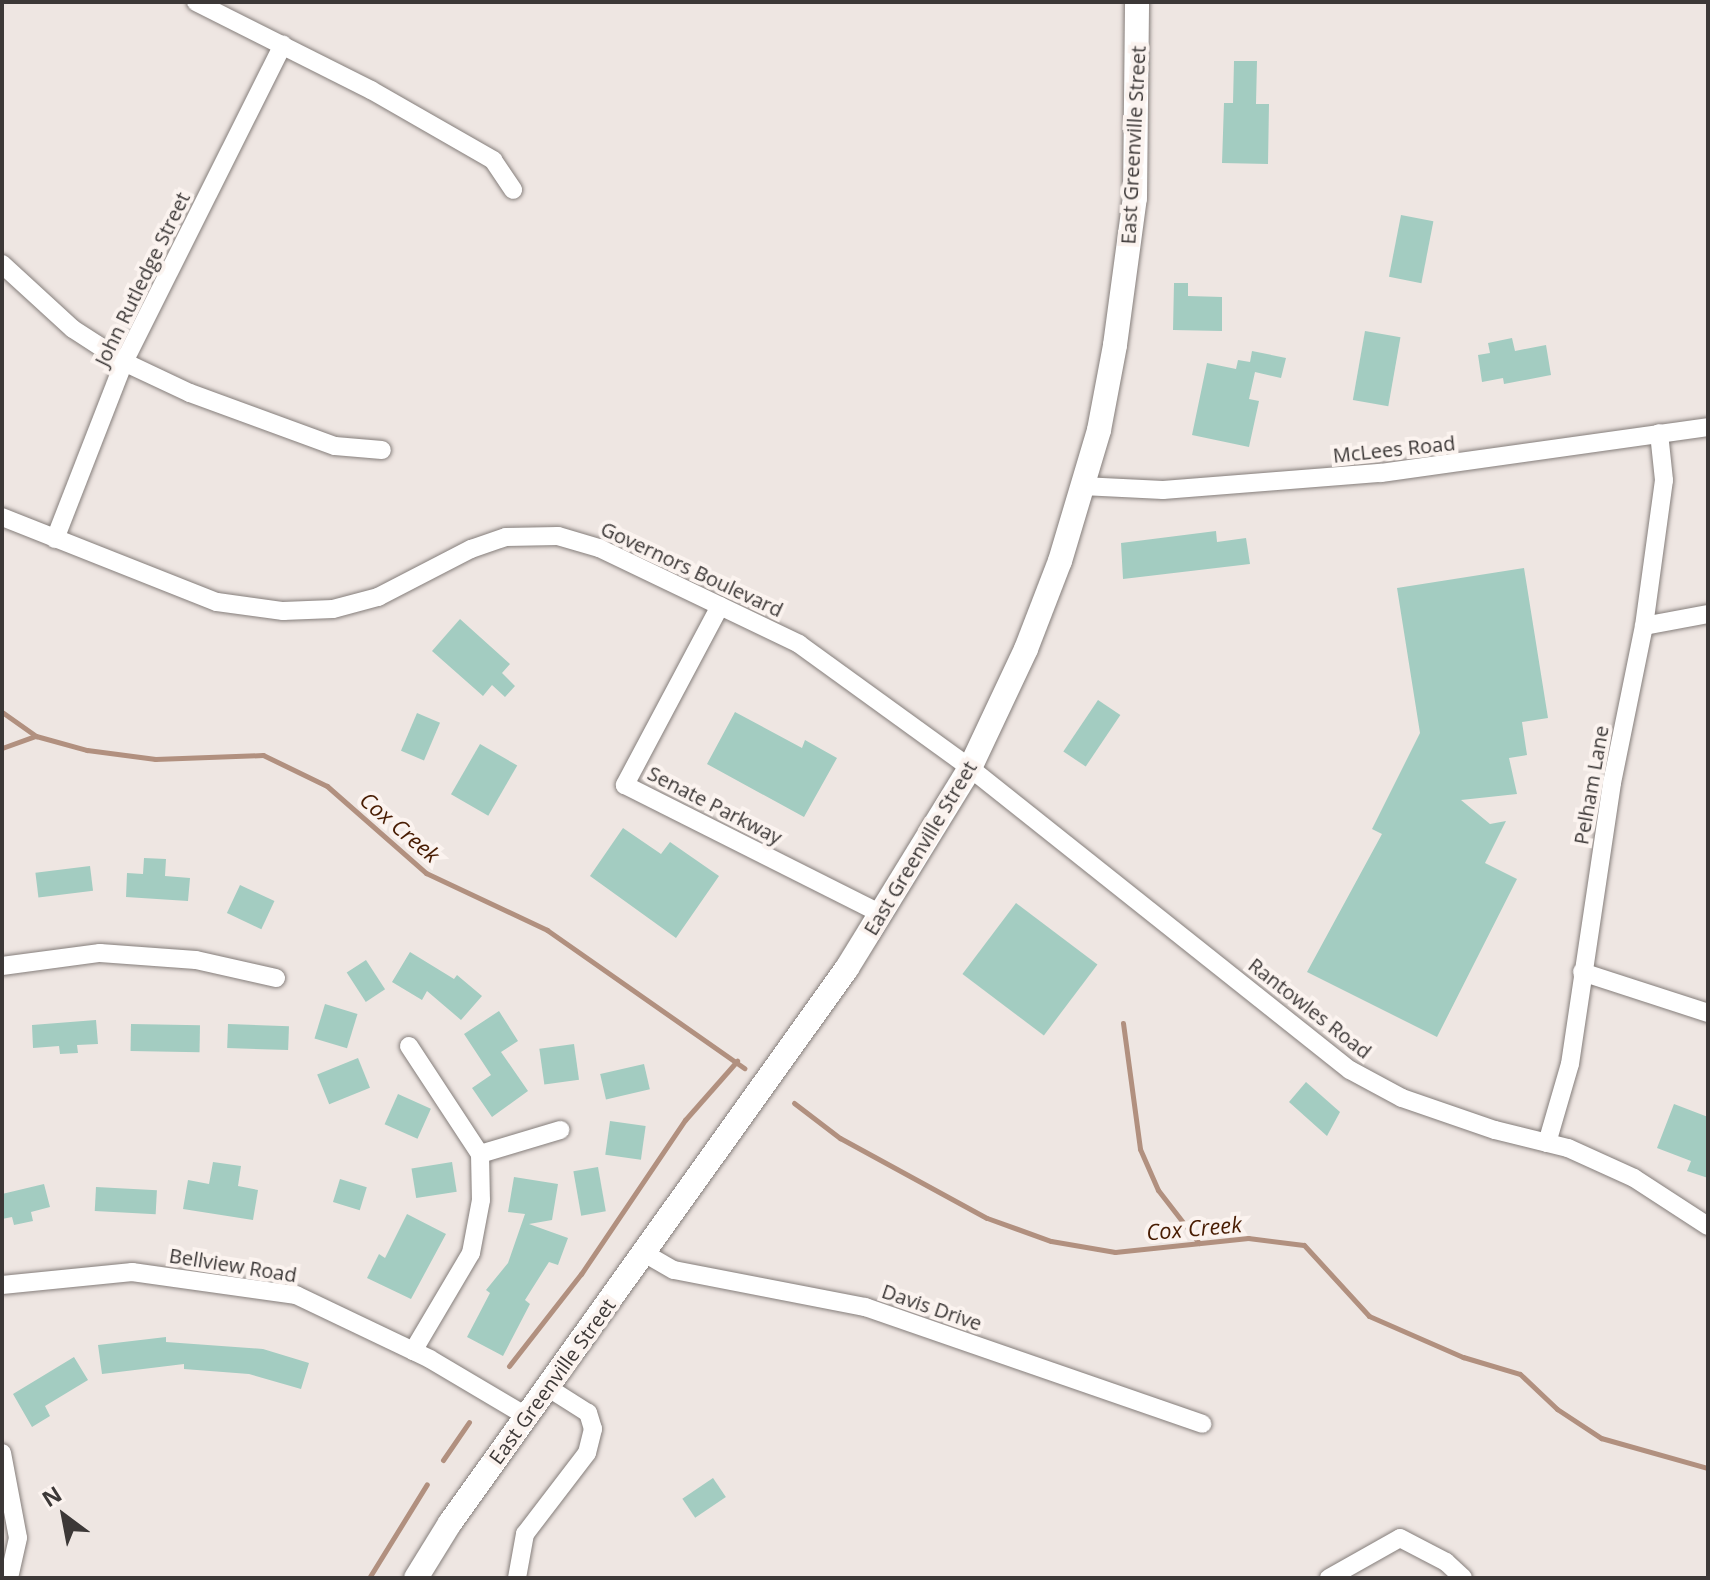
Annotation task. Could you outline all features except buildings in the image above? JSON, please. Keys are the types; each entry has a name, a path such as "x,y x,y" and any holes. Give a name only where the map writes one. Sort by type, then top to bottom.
{"main road":[{"name":"East Greenville Street","path":"416,1578 526,1416 881,914 970,768 1026,649 1082,486 1112,361 1133,223 1137,2"}],"street":[{"path":"196,2 283,45 493,160 513,190"},
{"name":"John Rutledge Street","path":"55,539 124,362 283,45"},
{"path":"2,264 73,329 124,362 190,393 335,446 382,450"},
{"name":"McLees Road","path":"1082,486 1163,490 1381,473 1708,427"},
{"name":"Pelham Lane","path":"1547,1143 1570,1064 1612,783 1644,626 1664,480 1659,433"},
{"name":"Governors Boulevard","path":"2,517 217,602 308,612 378,597 489,542 540,534 599,548 799,644 970,768"},
{"name":"Senate Parkway","path":"720,606 625,785 881,914"},
{"path":"1644,626 1708,614"},
{"name":"Rantowles Road","path":"970,768 1350,1070 1402,1098 1547,1143 1634,1178 1708,1226"},
{"path":"2,966 100,953 196,960 276,978"},
{"path":"1582,972 1708,1013"},
{"path":"409,1046 480,1154 481,1200 471,1253 413,1351"},
{"path":"480,1154 560,1130"},
{"name":"Davis Drive","path":"644,1253 674,1270 865,1307 949,1340 1018,1356 1202,1424"},
{"name":"Bellview Road","path":"2,1285 132,1272 296,1295 413,1351 526,1416"},
{"path":"517,1578 525,1534 587,1453 593,1429 588,1413 547,1387"},
{"path":"2,1453 18,1538 9,1578"},
{"path":"1329,1578 1400,1538 1446,1562 1463,1578"}],"waterway":[{"name":"Cox Creek","path":"2,712 36,736 87,750 155,759 263,755 327,786 426,873 547,930 744,1068"},
{"path":"2,748 35,736"},
{"path":"1123,1023 1140,1149 1158,1190 1199,1243"},
{"path":"509,1366 581,1274 685,1120 737,1061"},
{"name":"Cox Creek","path":"794,1103 840,1138 987,1218 1051,1241 1115,1252 1248,1238 1304,1245 1369,1316 1463,1357 1520,1374 1557,1409 1601,1438 1708,1468"},
{"path":"443,1460 469,1422"},
{"path":"369,1578 427,1484"}]}
